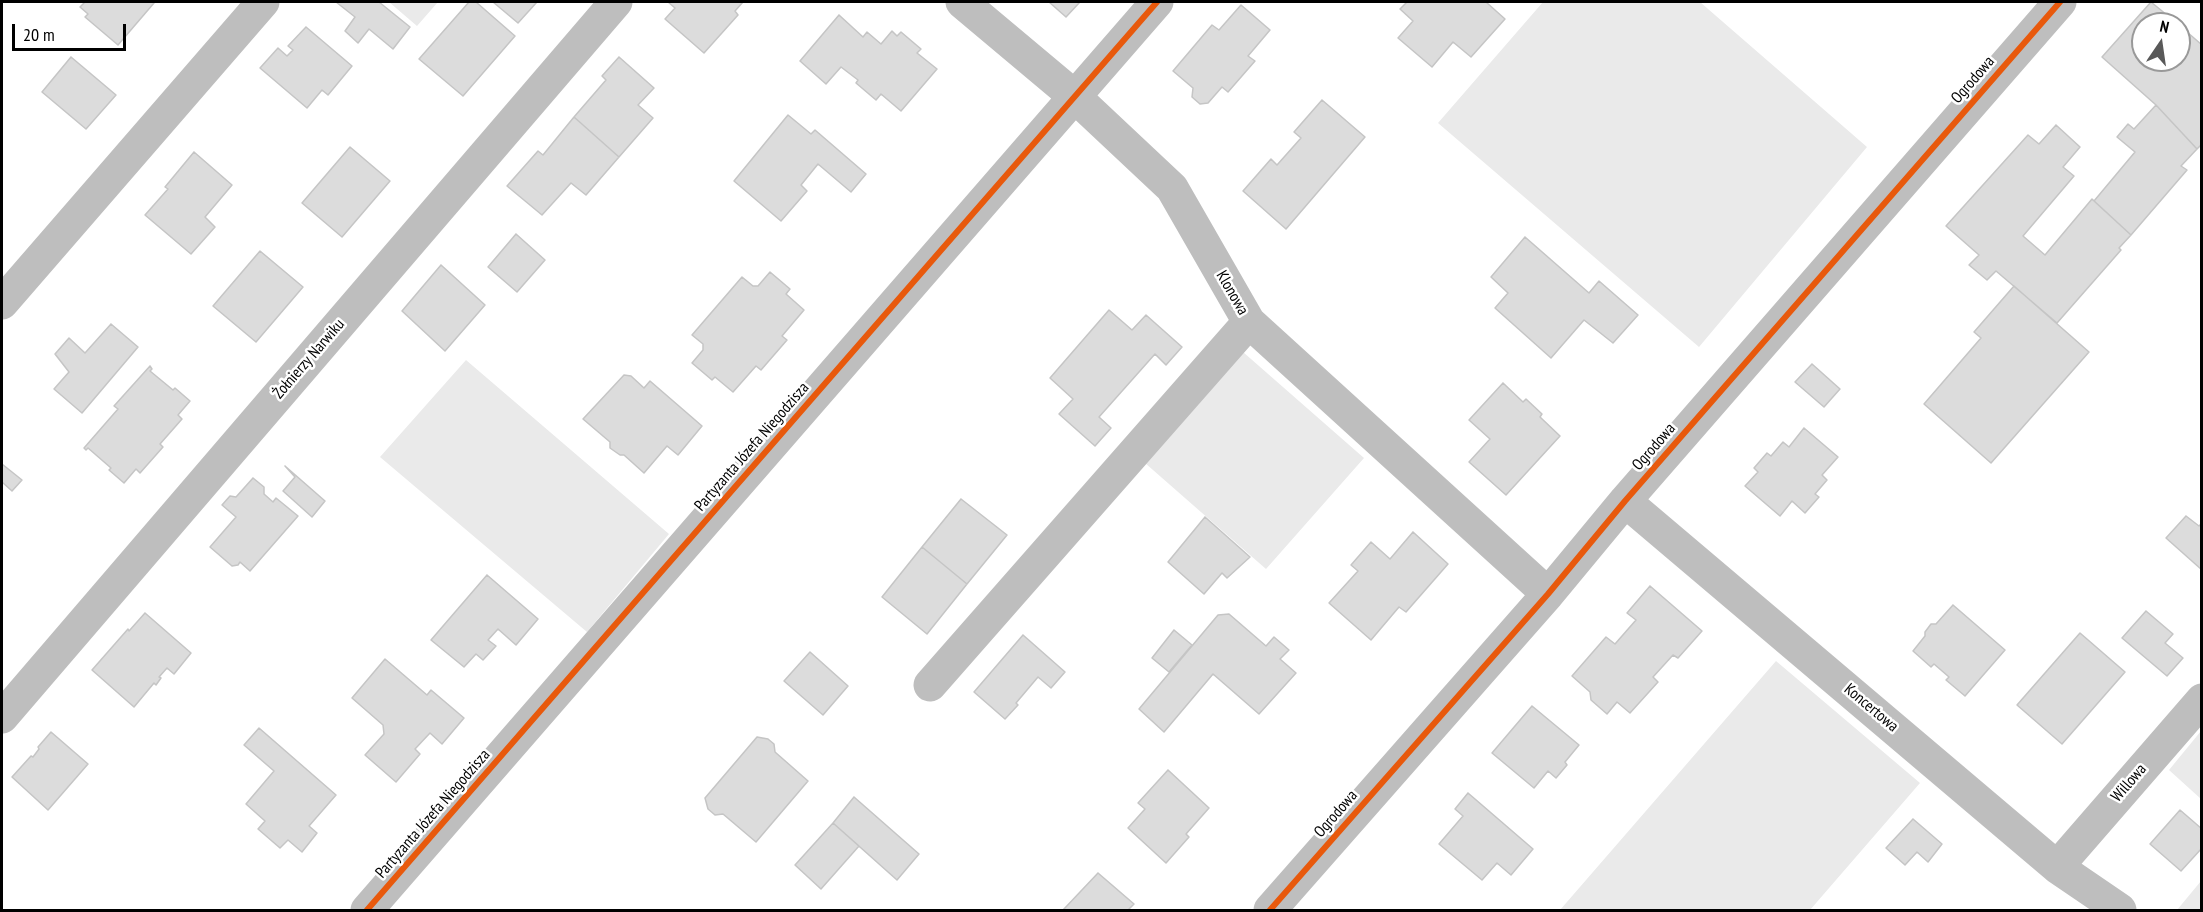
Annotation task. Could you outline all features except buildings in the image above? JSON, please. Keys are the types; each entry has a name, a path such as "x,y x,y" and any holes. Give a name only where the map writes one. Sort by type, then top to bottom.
{"street":[{"path":"2,303 263,2"},
{"name":"Żołnierzy Narwiku","path":"2,717 616,2"},
{"name":"Klonowa","path":"962,2 1074,96 1172,188 1249,322 1548,594"},
{"name":"Partyzanta Józefa Niegodzisza","path":"367,910 1157,2"},
{"name":"Ogrodowa","path":"1270,910 1548,594 1625,501 2060,2"},
{"path":"930,685 1249,322"},
{"name":"Koncertowa","path":"1625,501 2057,867 2120,910"},
{"name":"Willowa","path":"2057,867 2202,700"}],"shaded area":[{"path":"389,2 438,2 417,26"},
{"path":"1543,2 1700,2 1867,147 1699,347 1438,123"},
{"path":"1243,352 1364,458 1266,569 1145,463"},
{"path":"466,360 669,534 587,632 380,457"},
{"path":"1776,661 1920,783 1810,910 1560,910"},
{"path":"2201,731 2201,799 2169,770"},
{"path":"2201,881 2201,910 2177,910"}],"cycle path":[{"path":"367,910 1157,2"},
{"path":"1270,910 1548,594 1625,501 2060,2"}]}
